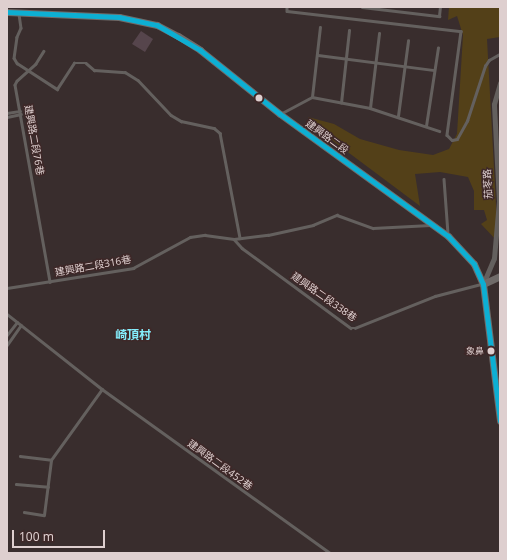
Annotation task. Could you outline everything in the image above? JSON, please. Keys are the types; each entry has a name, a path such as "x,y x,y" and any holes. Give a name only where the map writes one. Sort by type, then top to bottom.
{"street":[{"name":"建興路二段","path":"7,12 104,15 157,26 200,50 280,114 448,236 474,264 483,284 500,421"},
{"name":"茄苳路","path":"483,284 494,258 499,201 497,134 494,104 500,83"},
{"path":"483,284 500,276"}],"lane":[{"path":"288,7 287,11 460,31 447,135 452,140 457,139 467,121 489,60 500,54"},
{"path":"362,7 439,16 440,7"},
{"path":"19,12 21,28 13,53 17,63 57,89 74,62 86,63 94,70 118,70 133,76 171,115 182,122 214,128 220,133 240,238"},
{"path":"312,97 320,27"},
{"path":"341,103 349,30"},
{"path":"370,108 379,34"},
{"path":"398,116 408,41"},
{"path":"426,126 438,48"},
{"name":"建興路二段76巷","path":"44,51 36,64 26,70 15,85 50,282"},
{"path":"318,55 434,70"},
{"path":"280,114 312,97 370,108 398,116 439,131"},
{"path":"7,113 20,113"},
{"path":"7,117 20,113"},
{"path":"444,179 448,236"},
{"name":"建興路二段316巷","path":"7,288 133,268 190,237 205,235 234,239 307,226 337,215 373,228 431,225"},
{"name":"建興路二段338巷","path":"234,239 242,248 351,328 355,328 435,296 483,284"},
{"name":"建興路二段452巷","path":"7,314 102,389 330,553"},
{"path":"7,335 17,322"},
{"path":"7,345 21,325"},
{"path":"24,512 44,515 51,460 102,389"},
{"path":"20,456 51,460"},
{"path":"16,484 48,487"}],"shaded area":[{"path":"449,7 500,7 500,37 487,39 498,242 481,224 487,220 484,210 474,210 474,191 468,177 440,172 415,174 420,206 333,141 308,117 334,124 360,139 399,150 433,155 449,149 457,134 463,35 457,16 448,20"}],"building":[{"path":"141,31 153,39 145,52 132,44"}],"transit line":[{"path":"7,12 119,17 157,25 200,50 280,114 448,236 474,264 483,284 500,421"}],"place":[{"name":"象鼻","path":"491,351"}],"district":[{"name":"崎頂村","path":"133,335"}]}
